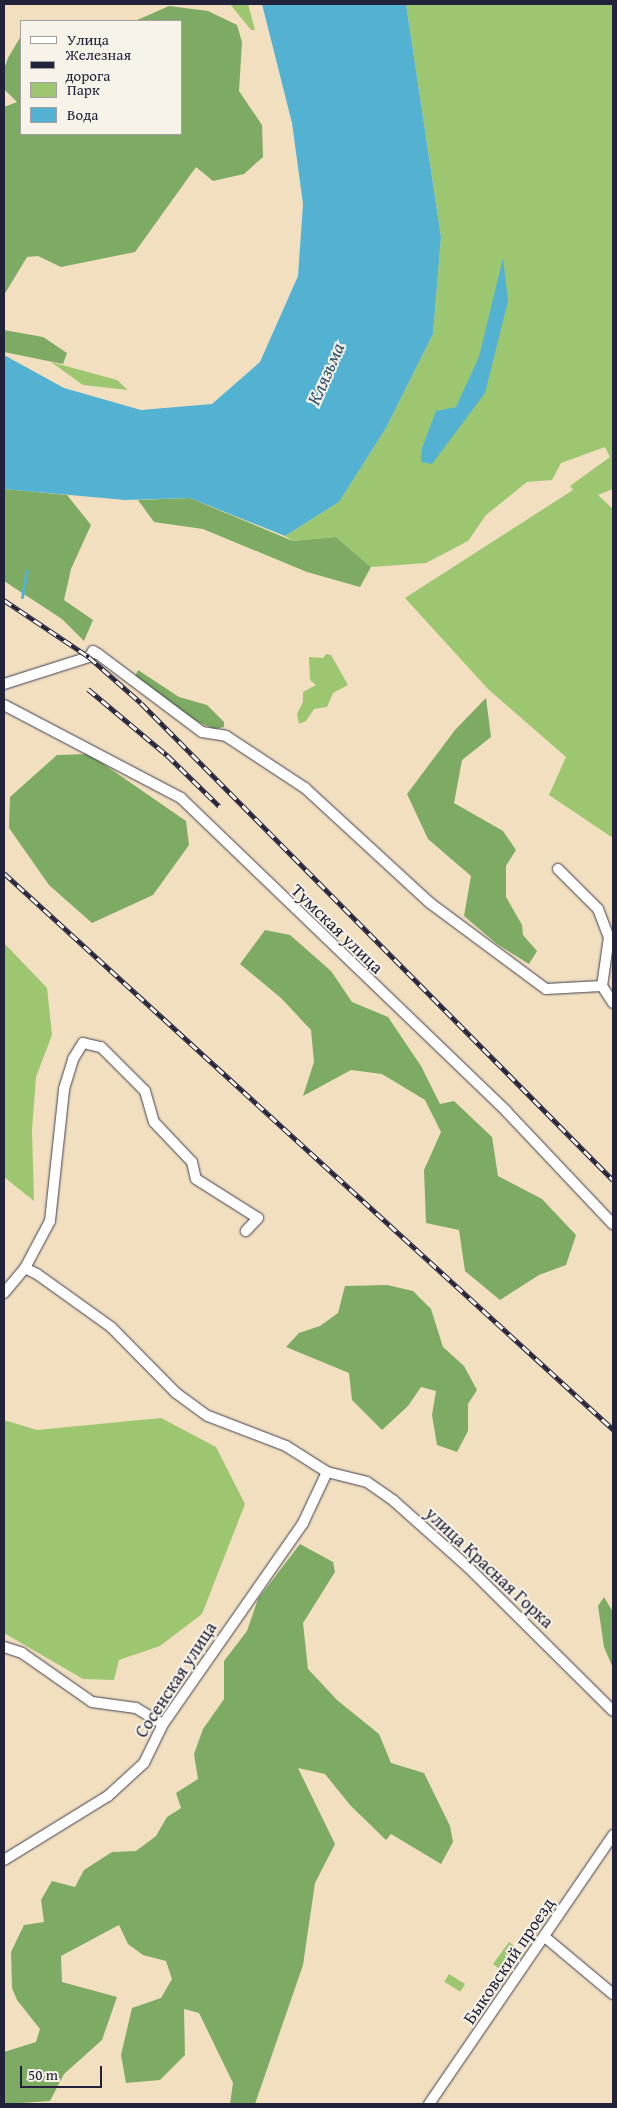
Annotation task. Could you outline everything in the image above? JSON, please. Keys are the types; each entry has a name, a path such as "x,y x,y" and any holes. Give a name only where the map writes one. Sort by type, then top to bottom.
{"street":[{"path":"4,684 89,657 93,652 98,654 202,732 226,736 305,788 430,903 546,989 602,986"},
{"name":"Тумская улица","path":"4,705 181,798 506,1111 613,1224"},
{"path":"558,869 598,910 610,937 602,986 613,1003"},
{"path":"4,1293 25,1268 50,1221 64,1089 73,1060 83,1044 101,1047 145,1091 154,1122 192,1162 196,1179 258,1218 246,1230"},
{"name":"улица Красная Горка","path":"25,1268 37,1274 111,1327 176,1393 208,1416 286,1446 327,1472 367,1482 394,1501 468,1567 613,1711"},
{"name":"Сосенская улица","path":"4,1860 108,1796 144,1762 163,1724 302,1523 327,1472"},
{"path":"4,1647 22,1654 92,1702 136,1708 163,1724"},
{"name":"Быковский проезд","path":"429,2104 546,1938 613,1835"},
{"path":"546,1938 613,1994"}],"green space":[{"path":"230,4 248,4 255,30 251,30"},
{"path":"406,4 613,4 613,489 598,495 613,509 613,838 549,795 566,757 488,689 405,598 573,490 570,486 610,457 605,447 561,463 552,480 527,482 486,515 468,541 426,563 371,567 336,537 293,541 285,536 339,502 386,428 433,334 441,237"},
{"path":"169,6 208,11 237,25 242,42 239,91 262,125 263,157 244,174 213,181 196,167 135,252 61,267 38,256 27,257 4,295 4,107 17,102 4,89 4,69 8,58 20,38 20,135 182,135 182,20 137,20"},
{"path":"4,330 43,337 67,353 63,364 4,352"},
{"path":"51,362 117,380 128,390 83,385"},
{"path":"4,489 67,495 91,525 71,569 64,600 93,620 84,641 62,619 4,581"},
{"path":"190,498 293,541 336,537 371,567 360,587 307,572 203,529 154,522 138,500"},
{"path":"326,654 331,655 348,685 333,693 327,707 314,709 306,721 299,724 297,714 303,702 303,692 316,685 310,680 309,657 323,658"},
{"path":"138,670 179,697 207,705 224,722 224,727 215,729 200,723 134,679"},
{"path":"486,698 491,737 462,760 454,803 503,831 516,850 506,866 506,897 522,925 523,935 537,951 529,964 497,944 464,916 471,876 428,839 407,794 455,730"},
{"path":"89,754 186,821 189,845 153,895 92,923 49,885 9,828 10,797 57,755"},
{"path":"265,930 290,935 331,971 352,1002 388,1017 421,1066 440,1104 454,1101 492,1137 498,1176 542,1199 576,1235 566,1265 539,1275 500,1300 465,1271 459,1230 426,1223 424,1170 441,1132 425,1100 382,1074 351,1070 303,1096 314,1062 311,1030 281,998 240,964"},
{"path":"4,943 47,988 52,1035 36,1077 32,1130 34,1201 4,1177"},
{"path":"387,1285 413,1291 431,1309 443,1347 464,1366 477,1390 468,1404 468,1431 457,1452 437,1445 432,1415 436,1391 421,1387 408,1406 382,1430 352,1400 349,1373 286,1347 299,1333 320,1326 338,1313 345,1286"},
{"path":"161,1418 216,1447 245,1504 202,1614 160,1646 119,1660 114,1680 83,1679 4,1633 4,1420 37,1430"},
{"path":"300,1544 333,1562 335,1572 303,1623 308,1669 337,1700 379,1734 391,1763 424,1773 450,1826 453,1842 441,1864 391,1834 386,1840 350,1805 325,1774 298,1768 335,1844 315,1883 303,1965 255,2104 230,2104 233,2083 199,2013 184,2009 185,2055 160,2080 126,2083 121,2055 132,2008 161,1998 172,1979 166,1961 143,1955 128,1944 119,1925 61,1956 62,1982 117,1997 102,2040 64,2074 50,2101 4,2104 4,2052 36,2042 40,2029 17,2000 12,1988 11,1952 24,1925 44,1922 41,1900 52,1881 75,1887 84,1870 112,1852 136,1851 156,1836 167,1817 181,1808 176,1793 198,1779 194,1754 203,1729 224,1699 224,1661 247,1631 258,1599"},
{"path":"604,1597 613,1612 613,1668 604,1647 598,1606"},
{"path":"509,1942 517,1948 507,1962 511,1964 505,1973 493,1964"},
{"path":"449,1974 465,1984 460,1992 444,1982"}],"water":[{"name":"Клязьма","path":"262,4 406,4 441,237 433,334 386,428 339,502 285,536 190,498 125,500 4,489 4,355 64,388 141,410 212,404 260,362 298,276 303,204 292,123"},
{"path":"503,258 508,301 485,393 432,464 421,462 422,448 436,411 456,407 479,357"}],"waterway":[{"path":"22,597 27,570"}],"railway":[{"path":"4,600 89,657 141,703 613,1180"},
{"path":"88,689 167,755 219,806"},
{"path":"4,873 613,1429"}]}
